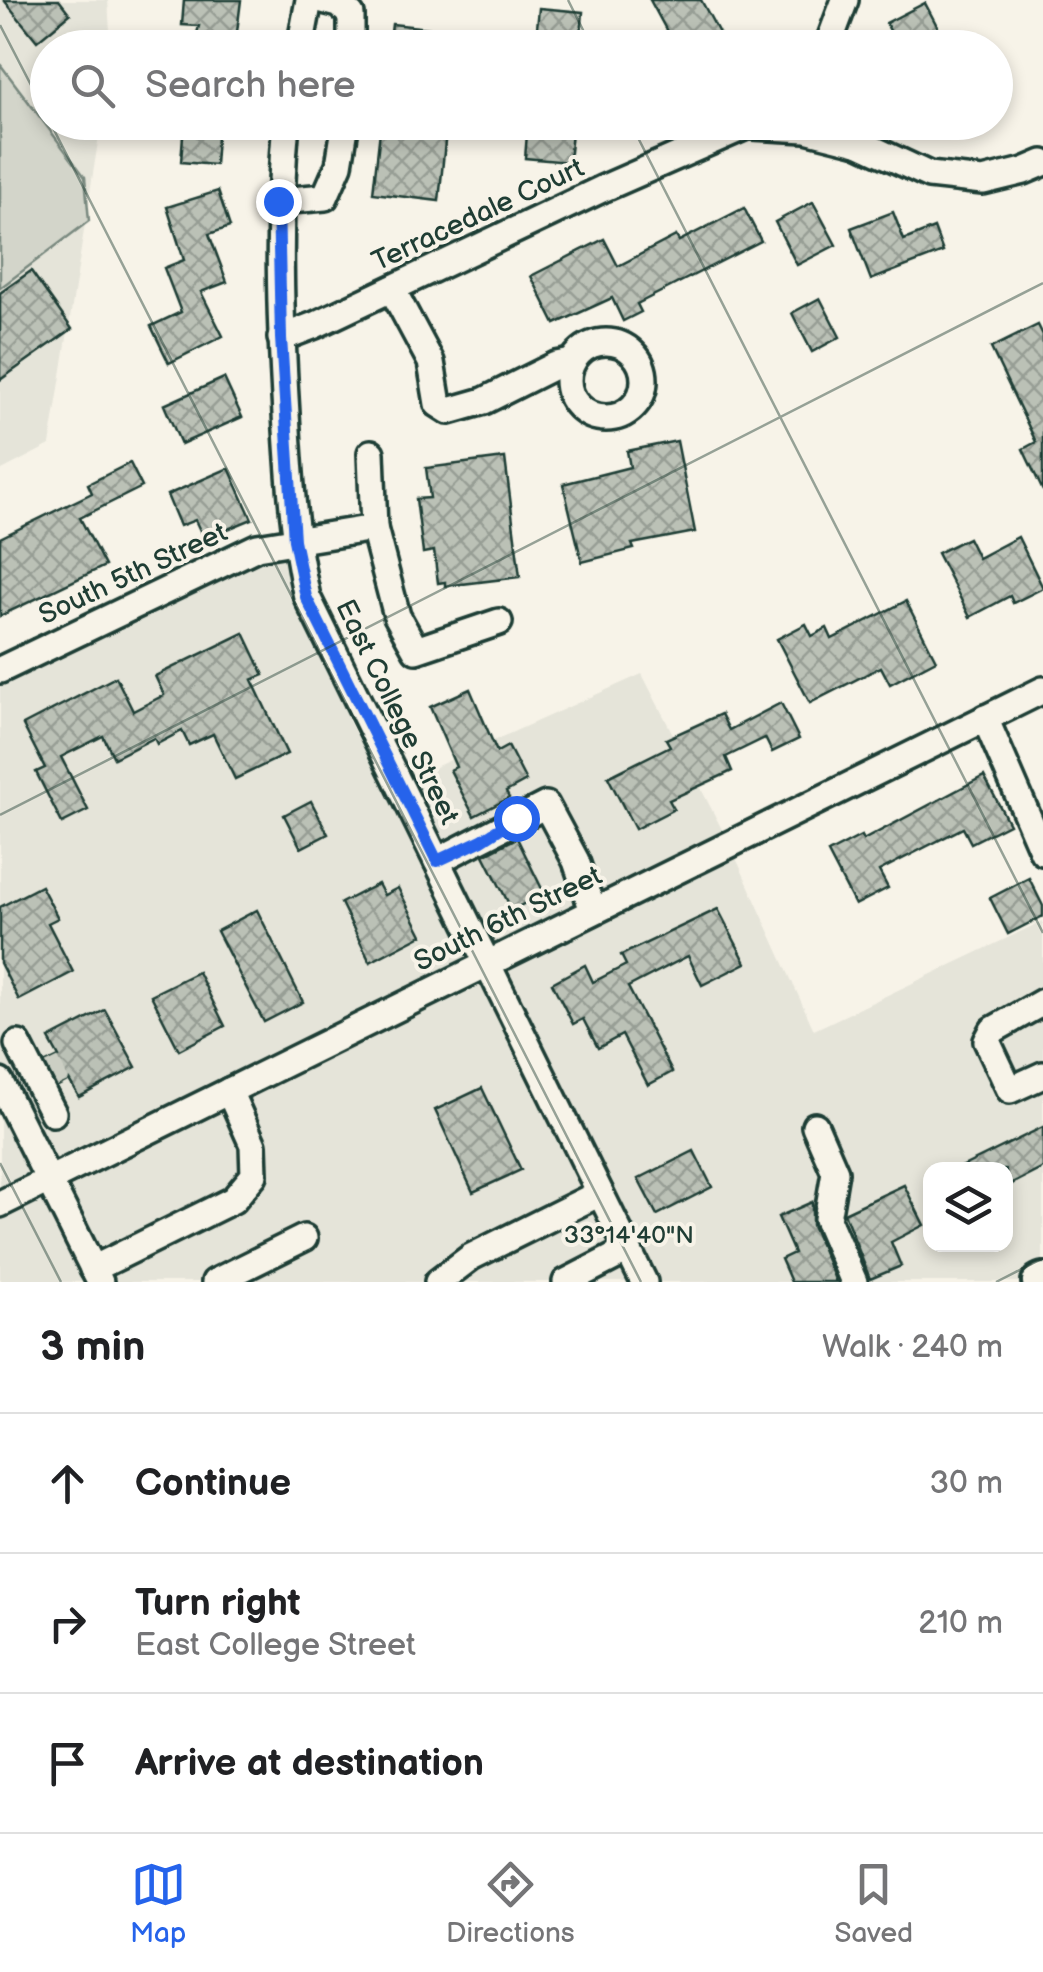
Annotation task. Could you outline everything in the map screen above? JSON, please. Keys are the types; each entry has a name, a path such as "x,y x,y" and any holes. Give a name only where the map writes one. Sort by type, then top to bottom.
{"street":[{"path":"303,30 309,0"},
{"path":"322,0 339,4 351,15 351,30"},
{"path":"834,30 844,0"},
{"name":"East College Street","path":"284,140 278,201 281,338 294,540 306,597 644,1282"},
{"path":"278,201 325,197 339,165 343,140"},
{"name":"Terracedale Court","path":"281,338 716,140"},
{"path":"865,140 929,175 984,181 1024,172 1043,162"},
{"path":"392,289 431,362 438,404 449,411 484,401 572,362"},
{"path":"370,453 374,528 397,616 416,650 500,622"},
{"name":"South 5th Street","path":"0,670 258,548 374,528"},
{"name":"South 6th Street","path":"0,1204 1043,690"},
{"path":"985,718 1043,852"},
{"path":"437,861 546,805 576,861 593,910"},
{"path":"1043,1002 993,1030 987,1041 1010,1090 1043,1074"},
{"path":"22,1128 53,1113 63,1097 37,1046 30,1041 9,1048 53,1113"},
{"path":"0,1082 98,1278 234,1200 254,1175 253,1145 229,1091"},
{"path":"815,1126 835,1172 827,1219 854,1282"},
{"path":"438,1282 471,1258 600,1193"},
{"path":"215,1282 304,1238"},
{"path":"566,1282 628,1250"}],"shaded area":[{"path":"0,0 108,0 110,30 30,30 30,140 98,140 50,445 0,471"},
{"path":"0,64 30,104 30,140 57,140 85,177 89,221 0,288"},
{"path":"290,540 406,780 642,674 731,847 814,1030 1043,921 1043,1282 0,1282 0,673"}],"building":[{"path":"4,0 59,0 70,14 50,30 30,32"},
{"path":"184,0 241,0 237,30 198,30 199,26 182,25"},
{"path":"650,0 701,0 717,30 666,30"},
{"path":"925,3 939,30 890,30 886,23"},
{"path":"539,8 583,12 582,30 537,30"},
{"path":"392,24 448,30 391,30"},
{"path":"183,140 217,140 215,165 181,162"},
{"path":"379,140 445,140 439,201 373,193"},
{"path":"526,140 571,140 569,162 525,158"},
{"path":"218,191 230,227 209,234 227,282 201,292 223,336 169,363 151,326 181,312 164,268 184,260 167,207"},
{"path":"813,202 836,245 797,265 775,222"},
{"path":"744,208 761,241 637,304 641,312 623,321 612,298 555,324 531,276 604,239 618,266"},
{"path":"893,212 904,240 934,228 943,252 871,280 851,228"},
{"path":"31,271 72,329 0,380 0,293"},
{"path":"820,298 840,337 812,352 792,313"},
{"path":"1038,325 1043,335 1043,491 1023,449 1036,442 991,348"},
{"path":"224,378 242,417 181,444 164,405"},
{"path":"677,441 695,532 632,544 634,549 582,562 563,484 630,467 627,451"},
{"path":"505,458 520,577 445,586 445,582 438,583 434,551 423,553 416,499 430,498 426,468"},
{"path":"130,463 142,487 80,518 105,566 0,616 0,538 92,493 88,484"},
{"path":"229,468 252,519 204,539 195,520 180,526 167,495"},
{"path":"1018,537 1043,588 1013,603 1010,596 970,617 937,553 968,538 978,558"},
{"path":"906,601 936,660 890,684 881,667 810,703 777,639 806,624 812,636 827,628 832,639"},
{"path":"244,633 264,675 252,680 287,754 235,779 213,734 189,745 182,731 157,744 154,738 114,758 103,736 61,757 88,810 62,823 36,772 45,768 23,725 116,677 133,711 164,695 155,676"},
{"path":"470,689 497,752 508,746 526,781 506,792 509,798 474,816 450,770 456,767 430,707"},
{"path":"781,703 799,739 772,752 765,738 726,757 732,771 669,800 674,809 635,829 608,777 670,746 666,739 721,714 729,730"},
{"path":"984,776 1009,824 971,843 963,828 879,871 888,888 855,905 828,853 861,836 863,840"},
{"path":"311,801 328,834 301,848 284,815"},
{"path":"517,838 544,893 512,910 484,855"},
{"path":"1029,878 1043,906 1043,916 1008,934 990,898"},
{"path":"378,884 384,895 398,888 422,935 370,962 341,903"},
{"path":"41,886 58,918 48,923 73,972 19,1000 0,963 0,907"},
{"path":"718,909 746,963 702,985 688,956 628,987 672,1072 648,1085 622,1035 598,1048 583,1019 573,1024 552,983 585,965 593,982 626,965 621,955"},
{"path":"257,910 303,1002 264,1022 217,931"},
{"path":"198,972 225,1026 179,1050 151,995"},
{"path":"105,1010 136,1067 79,1097 69,1080 58,1086 46,1063 59,1057 49,1039"},
{"path":"482,1088 521,1170 473,1192 435,1110"},
{"path":"1043,1127 1043,1168 1013,1183 1013,1162 971,1162"},
{"path":"694,1151 712,1187 657,1215 638,1179"},
{"path":"904,1185 923,1226 891,1242 901,1266 870,1279 844,1213"},
{"path":"812,1202 812,1225 836,1282 791,1282 781,1259 794,1253 778,1217"}],"tunnel":[{"path":"47,1063 58,1086"}],"route":[{"path":"278,201 281,338 294,540 306,597 437,861 482,840 516,818"}]}
